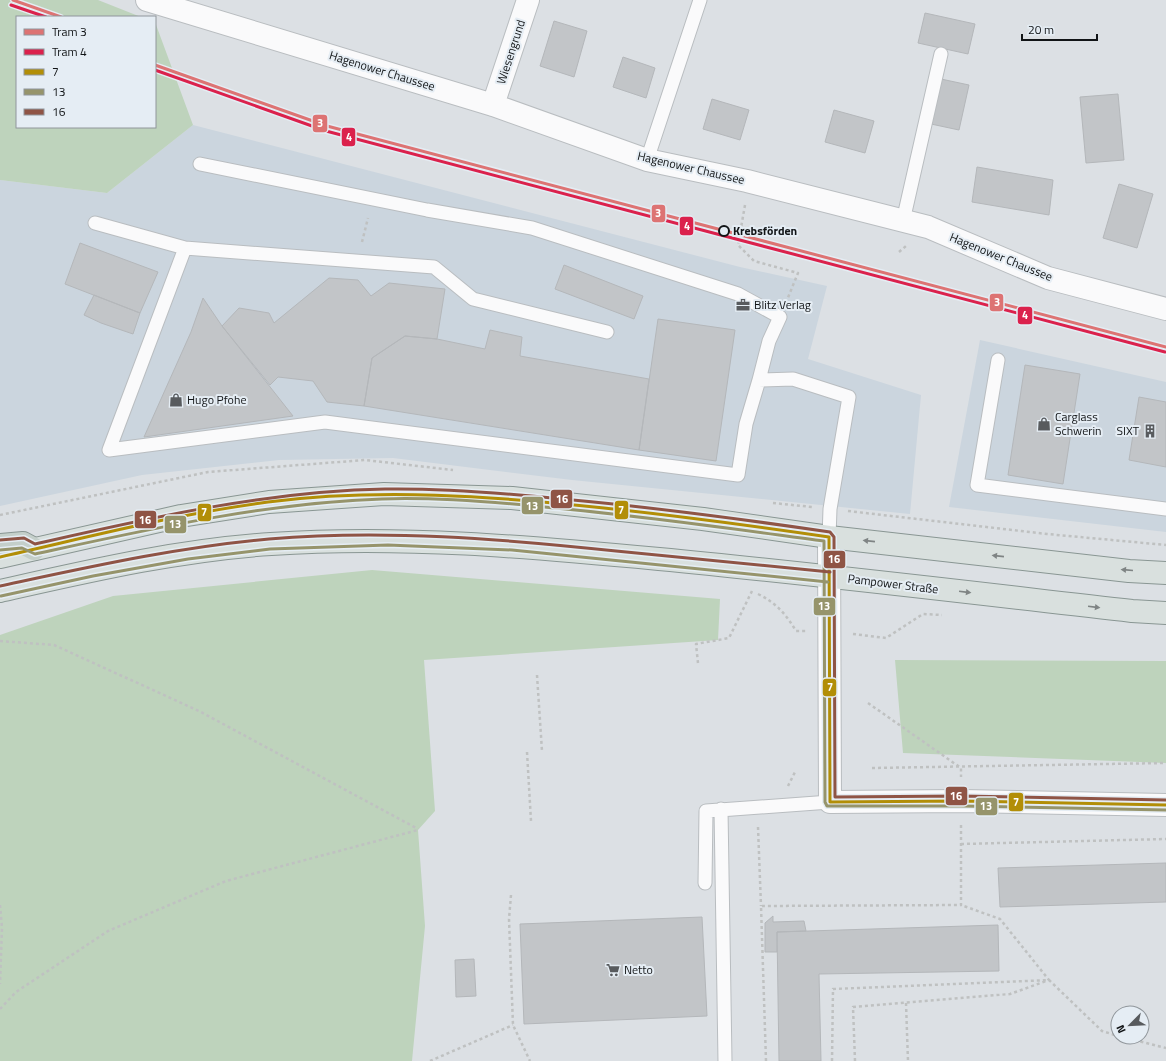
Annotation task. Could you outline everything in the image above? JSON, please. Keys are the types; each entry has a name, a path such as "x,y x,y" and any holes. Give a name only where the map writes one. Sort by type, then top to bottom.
{"highway":[{"path":"0,545 22,543 34,549"}],"main road":[{"path":"0,557 181,516 269,502 384,494 512,498 703,519 829,537 1129,571 1166,573"},
{"name":"Pampower Straße","path":"0,591 92,571 187,554 270,544 388,540 512,545 829,577 1132,611 1166,613"}],"street":[{"name":"Hagenower Chaussee","path":"147,0 493,105 647,160 747,181 928,227 1048,278 1166,309"},
{"name":"Wiesengrund","path":"493,105 528,0"},
{"path":"829,537 828,631 830,802 961,801 1166,805"}],"lane":[{"path":"647,160 700,0"},
{"path":"903,221 941,54"},
{"path":"185,248 109,450 325,422 738,475 746,424 769,341 780,317 738,294 532,228 375,199 200,164"},
{"path":"94,223 185,248 434,267 473,299 607,332"},
{"path":"998,360 976,485 1166,509"},
{"path":"759,380 792,379 849,397 830,509 829,537"},
{"path":"705,883 706,811 757,806 830,802"},
{"path":"721,810 725,1061"}],"path":[{"path":"747,181 745,212 738,245 754,261 798,274 780,317"},
{"path":"359,261 364,229 375,199"},
{"path":"830,509 1047,534 1166,545"},
{"path":"746,590 752,591 772,601 787,616 796,631 828,631 886,638 924,614 947,616"},
{"path":"0,641 54,645 198,711 418,829 226,881 108,931 16,992 0,1009"},
{"path":"537,675 542,751"},
{"path":"868,702 961,768"},
{"path":"527,752 531,821"},
{"path":"872,768 961,768 1166,763"},
{"path":"961,768 961,905"},
{"path":"757,806 766,1061"},
{"path":"961,844 1166,839"},
{"path":"511,895 509,919 513,1025 530,1061"},
{"path":"0,905 0,984"},
{"path":"761,906 961,905 1000,919 1049,980 1102,1032 1110,1034"},
{"path":"855,1061 853,1007 1010,994 1049,980"},
{"path":"832,1061 833,989 1049,980"},
{"path":"906,1002 908,1061"},
{"path":"430,1061 513,1025"},
{"path":"1150,1044 1166,1048"}],"shaded area":[{"path":"193,125 740,267 827,286 808,359 921,395 910,514 572,480 393,458 279,460 142,475 0,506 0,180 107,193"},
{"path":"980,340 1166,382 1166,532 949,507"}],"green space":[{"path":"0,0 98,0 138,16 16,16 16,128 156,128 156,25 193,125 107,193 0,180"},
{"path":"372,570 720,599 718,640 424,660 435,811 418,830 425,926 412,1061 0,1061 0,635 113,596"},
{"path":"895,660 1166,661 1166,763 903,753"}],"building":[{"path":"925,13 975,24 968,54 918,43"},
{"path":"554,21 587,31 574,77 540,66"},
{"path":"623,57 655,68 646,98 613,87"},
{"path":"941,79 969,85 959,130 931,124"},
{"path":"1118,94 1124,160 1086,163 1080,97"},
{"path":"712,99 749,110 740,140 703,129"},
{"path":"834,110 874,121 865,153 825,142"},
{"path":"977,167 1053,180 1049,215 972,202"},
{"path":"1119,184 1153,194 1137,248 1103,238"},
{"path":"80,243 158,272 140,313 65,284"},
{"path":"564,265 643,296 634,319 555,289"},
{"path":"329,278 358,280 371,296 389,283 445,289 437,339 405,336 372,358 364,406 327,402 313,381 278,377 270,385 222,326 239,308 269,313 274,323"},
{"path":"94,295 140,313 133,334 101,323 84,315"},
{"path":"203,298 222,326 293,416 144,437 191,332"},
{"path":"658,319 735,330 716,461 639,450"},
{"path":"490,330 522,337 520,356 649,379 639,450 364,406 372,358 405,336 437,339 485,349"},
{"name":"Carglass Schwerin","path":"1025,365 1080,374 1063,484 1008,475"},
{"name":"SIXT","path":"1139,397 1166,402 1166,467 1129,460"},
{"path":"1166,863 1166,902 1000,907 998,868"},
{"path":"773,916 773,922 804,921 806,931 777,932 777,952 765,952 765,923"},
{"name":"Netto","path":"702,917 707,1016 524,1024 520,924"},
{"path":"998,925 999,971 819,974 821,1061 779,1061 777,932"},
{"path":"474,959 476,996 456,997 455,960"}],"tram line":[{"name":"3","path":"13,0 58,16"},
{"name":"4","path":"11,5 43,16"},
{"name":"3","path":"156,65 327,126 1166,347"},
{"name":"4","path":"156,70 326,131 1165,352"}],"transit line":[{"name":"16","path":"0,540 24,538 35,544 165,516 252,500 341,491 385,489 474,491 596,502 763,522 830,532 834,537 835,797 961,796 1166,800"},
{"name":"7","path":"0,557 133,526 234,507 268,502 352,495 436,495 520,500 660,514 829,537"},
{"name":"13","path":"0,550 22,548 35,554 121,535 251,512 338,501 382,499 468,500 588,511 824,541 825,802 827,806 961,806 1166,810"},
{"name":"16","path":"0,586 134,558 201,547 269,539 356,535 399,535 486,539 830,572"},
{"name":"7","path":"829,537 830,802 961,801 1166,805"},
{"name":"13","path":"1,596 93,576 188,559 270,549 388,545 512,550 828,582"}],"place":[{"name":"Krebsförden","path":"724,231"},
{"name":"Blitz Verlag","path":"743,305"},
{"name":"Hugo Pfohe","path":"176,400"},
{"name":"Carglass Schwerin","path":"1044,424"},
{"name":"SIXT","path":"1150,431"},
{"name":"Netto","path":"613,970"}]}
